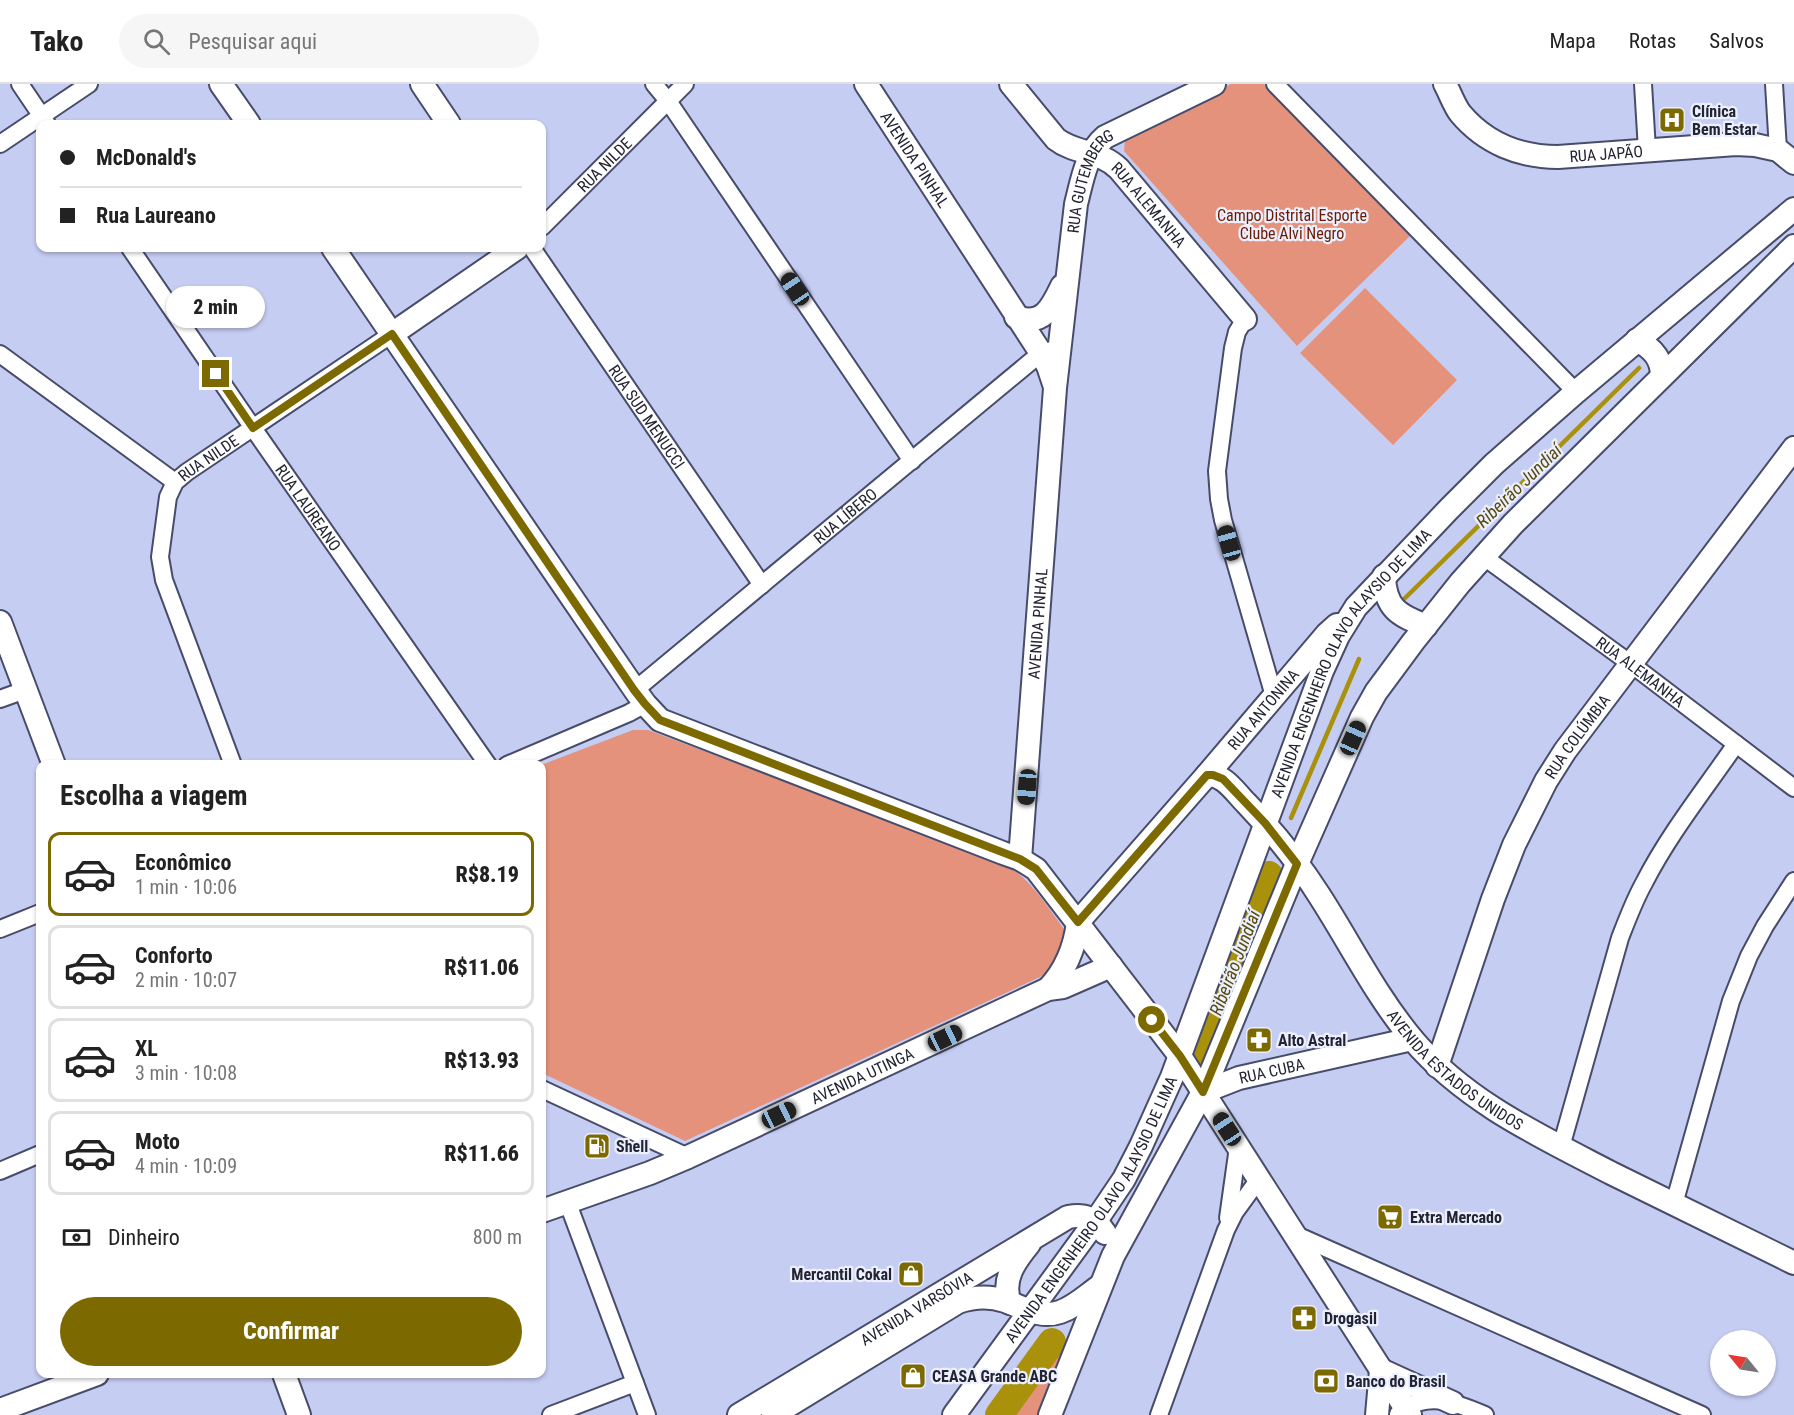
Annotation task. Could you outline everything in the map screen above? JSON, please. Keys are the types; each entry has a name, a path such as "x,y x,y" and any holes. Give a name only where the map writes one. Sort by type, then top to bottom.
{"main road":[{"path":"221,84 246,120"},
{"path":"422,84 446,120"},
{"name":"AVENIDA PINHAL","path":"866,84 1016,317 1051,350 1055,388 1020,859"},
{"name":"RUA ALEMANHA","path":"1011,84 1056,139 1065,145 1104,158 1119,169 1245,320"},
{"name":"RUA GUTEMBERG","path":"1051,350 1067,274 1076,204 1082,177 1097,144 1106,137 1214,84"},
{"name":"RUA JAPÃO","path":"1445,84 1459,111 1474,127 1492,141 1513,151 1558,157 1755,144 1786,157"},
{"name":"AVENIDA ENGENHEIRO OLAVO ALAYSIO DE LIMA","path":"954,1415 1020,1307 1095,1222 1124,1179 1161,1103 1180,1056 1322,671 1338,636 1356,607 1486,472 1576,392 1794,209"},
{"name":"AVENIDA ENGENHEIRO OLAVO ALAYSIO DE LIMA","path":"1050,1415 1113,1256 1203,1092 1297,864 1362,717 1376,693 1460,583 1513,524 1794,246"},
{"path":"336,252 640,697 660,720 1020,859 1036,869 1180,1056 1381,1370 1404,1413"},
{"name":"RUA NILDE","path":"392,334 512,252"},
{"path":"1016,317 1033,321 1050,309 1067,274"},
{"path":"1637,340 1645,344 1658,357 1662,376"},
{"name":"RUA COLÚMBIA","path":"1437,1066 1493,899 1524,825 1546,781 1565,751 1794,448"},
{"path":"1384,576 1388,601 1408,619 1426,626"},
{"name":"RUA ANTONINA","path":"1078,922 1207,775 1326,634 1356,607"},
{"path":"0,622 52,760"},
{"name":"AVENIDA ESTADOS UNIDOS","path":"1207,775 1223,779 1265,823 1319,894 1392,1011 1412,1039 1437,1066 1477,1098 1520,1126 1794,1263"},
{"name":"AVENIDA UTINGA","path":"1048,989 1058,978 1067,962 1078,922"},
{"name":"AVENIDA UTINGA","path":"546,1210 650,1173 688,1157 1048,989 1063,987 1111,966"},
{"name":"RUA CUBA","path":"1203,1092 1239,1078 1412,1039"},
{"name":"AVENIDA VARSÓVIA","path":"739,1415 1068,1217 1079,1215 1095,1222"},
{"path":"1095,1222 1101,1227 1110,1243 1113,1256"},
{"path":"1020,1307 1006,1286 1009,1274 1018,1257 1036,1236"},
{"name":"AVENIDA VARSÓVIA","path":"773,1415 958,1302 969,1298 984,1297 1047,1314 1060,1312 1079,1302 1100,1286"},
{"path":"1381,1370 1453,1403"},
{"path":"1377,1415 1381,1370"},
{"path":"0,1410 87,1378"},
{"path":"285,1378 299,1415"}],"street":[{"path":"20,84 44,120"},
{"path":"46,120 89,84"},
{"path":"654,84 668,101 912,461"},
{"name":"RUA NILDE","path":"546,223 685,84"},
{"path":"1275,84 1576,392"},
{"path":"1643,84 1647,150"},
{"path":"1774,84 1786,157"},
{"path":"0,144 36,126"},
{"name":"RUA LAUREANO","path":"133,252 485,760"},
{"name":"RUA SUD MENUCCI","path":"535,252 762,585"},
{"path":"1245,320 1237,332 1233,348 1218,480 1223,520 1274,696"},
{"name":"RUA NILDE","path":"231,760 164,580 160,557 168,497 176,483 187,472 392,334"},
{"name":"RUA LÍBERO","path":"519,760 628,713 640,697 762,585 1051,350"},
{"path":"1,354 176,483"},
{"name":"RUA ALEMANHA","path":"1484,556 1794,788"},
{"path":"0,699 26,690"},
{"path":"1561,1147 1620,938 1633,905 1667,844 1736,744"},
{"path":"1674,1204 1731,1001 1749,956 1794,881"},
{"path":"0,930 36,915"},
{"path":"546,1091 688,1157"},
{"path":"1226,1230 1238,1147"},
{"path":"0,1171 36,1157"},
{"path":"1159,1415 1226,1230 1235,1212 1259,1179"},
{"path":"567,1202 647,1415"},
{"path":"1294,1234 1702,1415"},
{"path":"551,1415 635,1383"},
{"path":"1404,1413 1420,1401 1435,1400 1453,1403 1485,1415"}],"green space":[{"name":"Campo Distrital Esporte Clube Alvi Negro","path":"1231,84 1264,84 1411,235 1297,346 1124,151 1125,141 1133,133"},
{"path":"1365,288 1457,380 1393,445 1300,353"},
{"path":"633,730 648,730 1009,866 1032,887 1064,929 1066,933 1062,946 1054,964 1046,974 685,1141 546,1075 546,763"},
{"path":"1055,1352 1061,1353 1037,1415 1007,1415"}],"waterway":[{"name":"Ribeirão Jundiaí","path":"1400,603 1639,368"},
{"name":"Ribeirão Jundiaí","path":"1291,818 1359,659"},
{"name":"Ribeirão Jundiaí","path":"1201,1052 1269,875"},
{"name":"Ribeirão Jundiaí","path":"999,1415 1052,1342"}],"place":[{"name":"Clínica Bem Estar","path":"1672,120"},
{"name":"Alto Astral","path":"1259,1040"},
{"name":"Shell","path":"597,1146"},
{"name":"Extra Mercado","path":"1390,1217"},
{"name":"Mercantil Cokal","path":"911,1274"},
{"name":"Drogasil","path":"1304,1318"},
{"name":"CEASA Grande ABC","path":"913,1376"},
{"name":"Banco do Brasil","path":"1326,1381"}],"route":[{"path":"216,374 253,428 392,334 634,690 660,720 1020,859 1036,869 1078,922 1207,775 1219,776 1265,823 1297,864 1203,1092 1180,1056 1152,1020"}]}
